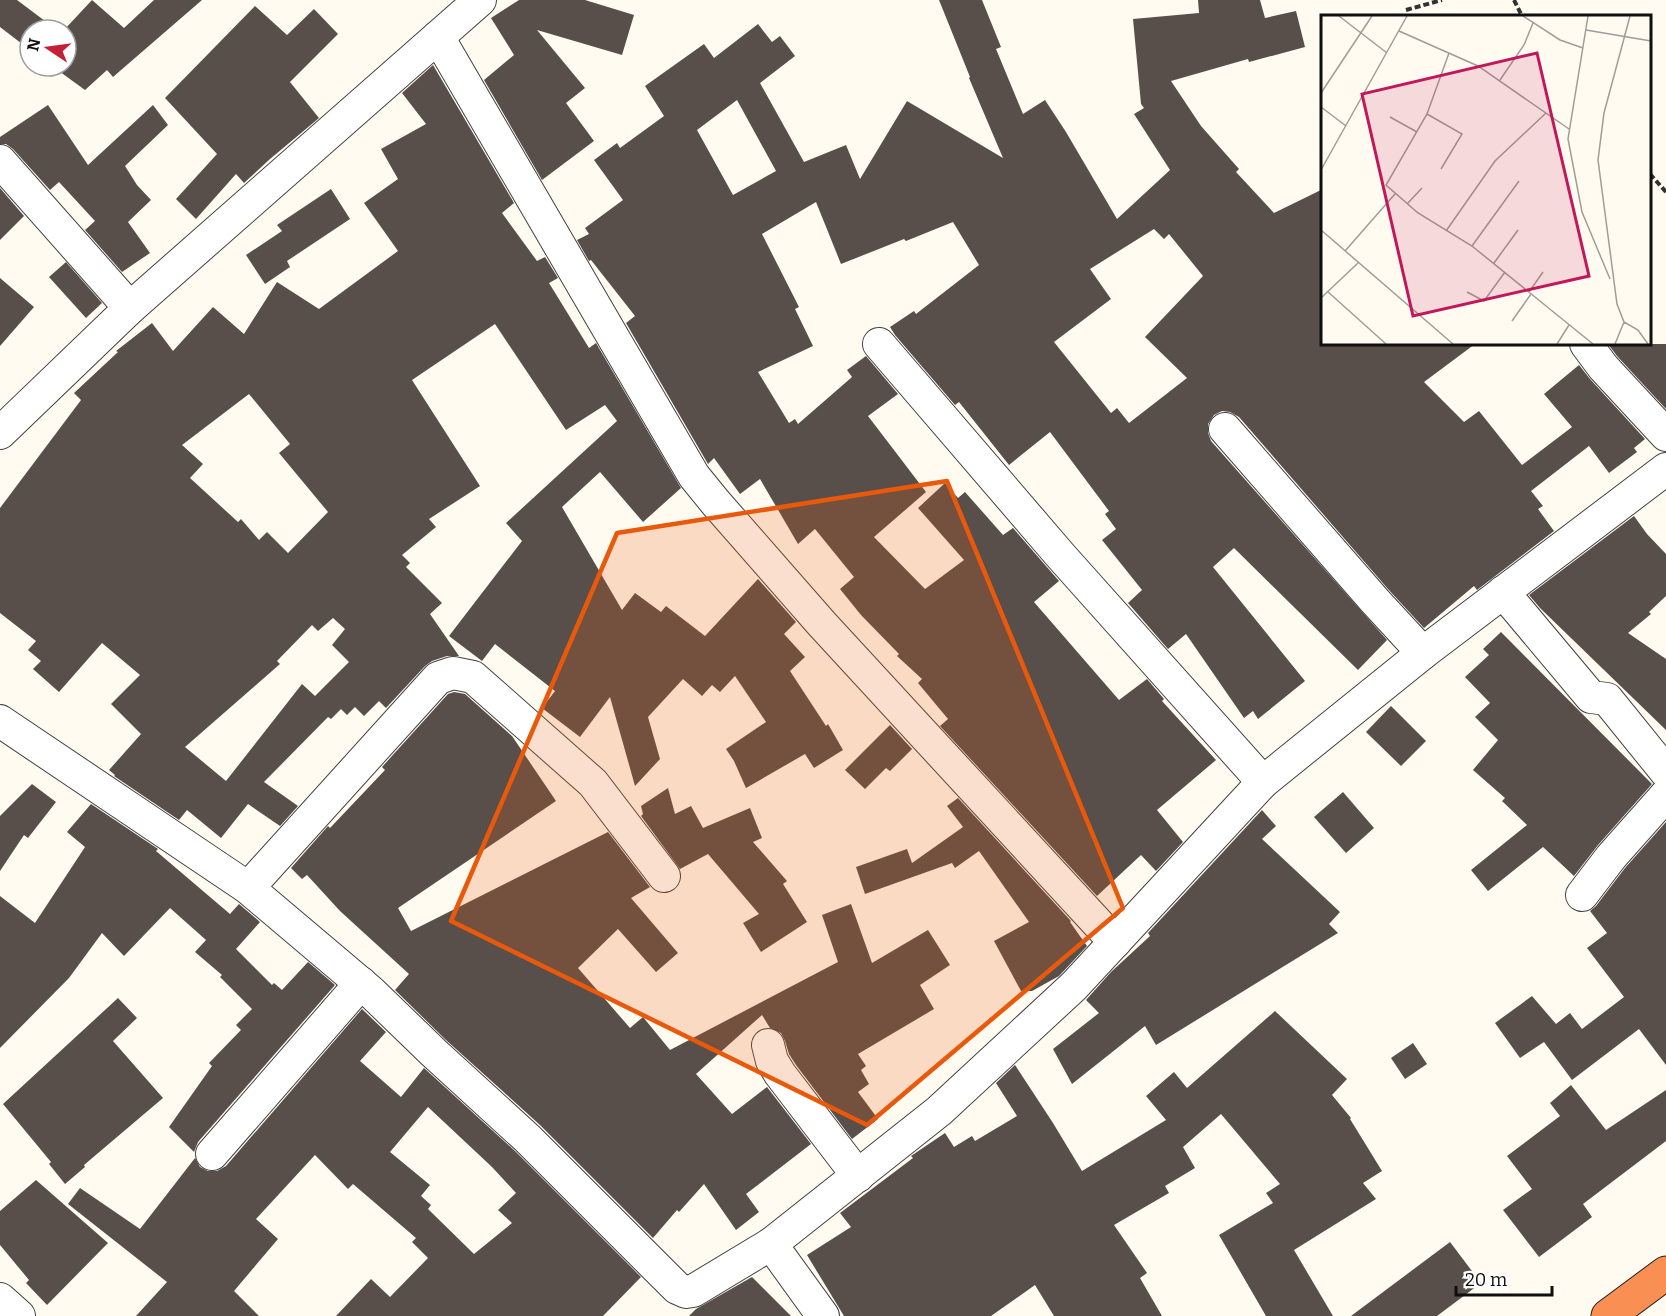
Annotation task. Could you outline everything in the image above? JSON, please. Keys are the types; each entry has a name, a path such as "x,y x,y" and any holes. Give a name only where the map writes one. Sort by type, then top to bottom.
{"highway":[{"path":"1608,1316 1666,1273"}],"street":[{"path":"0,433 130,308 480,0"},
{"path":"438,37 694,476 822,624 1115,942"},
{"path":"0,162 130,308"},
{"path":"879,344 1061,556 1263,782"},
{"path":"1587,345 1603,367 1666,435"},
{"path":"1225,429 1423,653"},
{"path":"0,721 248,888 361,983 527,1138 677,1288 693,1292 771,1244 939,1111 1074,986 1263,782 1423,653 1666,469"},
{"path":"1503,592 1591,697 1607,699 1666,772"},
{"path":"248,888 438,678 453,673 472,677 593,783 664,876"},
{"path":"1582,896 1611,857 1666,795"},
{"path":"212,1154 361,983"},
{"path":"768,1045 772,1061 780,1074 858,1176"},
{"path":"771,1244 823,1316"},
{"path":"0,1299 19,1316"}],"path":[{"path":"1406,10 1442,0"},
{"path":"1514,0 1522,15"},
{"path":"1651,175 1666,192"}],"highlighted area":[{"path":"947,481 1123,908 867,1125 451,921 617,533"}],"building":[{"path":"0,0 17,0 41,18 18,18 18,41 0,27"},
{"path":"92,0 124,28 154,0 202,0 113,77 107,70 85,90 68,78 78,78 78,18 75,18"},
{"path":"519,0 585,0 634,15 622,55 537,30 585,88 566,103 594,141 542,180 484,80 514,55 491,18"},
{"path":"939,0 982,0 1001,47 996,49 1023,114 1045,100 1117,219 1170,170 1134,114 1144,108 1141,104 1133,19 1199,13 1198,0 1260,0 1265,18 1296,11 1305,47 1249,62 1248,59 1171,81 1201,126 1239,169 1236,172 1274,213 1321,190 1321,345 1474,345 1424,382 1464,422 1479,411 1522,465 1572,427 1544,394 1579,365 1645,439 1634,448 1637,452 1609,473 1589,446 1531,491 1543,506 1538,509 1554,531 1477,590 1474,586 1424,628 1239,417 1222,411 1214,415 1208,424 1211,441 1387,640 1358,670 1234,548 1213,567 1305,681 1258,719 1253,711 1244,718 1186,634 1168,649 1128,603 1142,590 1102,540 1116,529 1105,514 1109,511 1050,432 1009,465 959,402 955,405 890,327 914,311 916,314 979,265 953,222 841,264 816,202 762,234 799,307 795,309 813,346 758,372 789,423 795,419 798,424 852,377 847,370 866,356 898,394 868,416 926,492 874,537 925,589 964,560 918,508 945,483 958,498 965,492 1003,535 1013,528 1059,581 1034,602 1119,700 1147,679 1164,699 1162,701 1216,760 1157,810 1183,842 1156,871 1141,855 1097,896 940,726 948,719 918,683 922,679 897,656 899,654 861,615 840,589 854,577 815,529 798,544 760,479 740,494 714,458 708,464 626,323 635,316 591,260 589,261 577,240 589,234 585,228 623,200 594,160 617,143 620,148 664,116 645,86 704,44 714,58 758,24 772,42 780,36 795,56 760,83 804,162 846,145 860,179 907,101 1003,158","holes":["737,100 776,171 733,195 697,130","1154,229 1164,239 1169,234 1203,276 1145,337 1187,378 1129,423 1117,408 1111,413 1054,342 1111,299 1090,269"]},
{"path":"255,6 287,35 314,9 338,34 290,82 319,118 244,183 236,174 196,219 176,199 217,154 165,98"},
{"path":"433,65 514,203 502,213 537,261 545,257 558,278 549,283 589,348 596,343 681,488 643,522 600,472 562,507 622,610 635,593 661,612 666,606 705,636 758,579 796,622 784,634 805,657 790,671 826,726 828,724 843,750 814,768 805,754 746,788 726,749 766,722 735,676 720,692 712,685 702,696 683,679 648,717 660,759 635,786 610,697 580,737 542,708 555,691 495,644 482,661 449,636 522,541 506,523 617,421 605,405 566,430 495,324 412,380 480,486 429,519 436,527 402,555 410,563 406,567 442,603 430,614 459,656 447,656 432,661 386,708 379,701 364,716 355,707 347,715 341,709 331,719 328,717 264,782 298,806 280,826 248,804 221,838 187,810 179,820 114,776 109,770 141,734 111,704 140,675 102,643 59,692 33,669 41,661 28,650 36,641 0,613 0,508 81,400 74,393 118,352 116,351 152,323 173,351 213,307 244,334 277,282 319,309 398,251 364,203 398,179 381,149 426,124 402,93","holes":["249,394 290,444 279,453 328,512 288,553 267,532 259,540 241,519 238,522 190,478 203,464 182,445","333,618 345,629 332,645 349,662 315,696 302,684 226,781 185,747 280,664 277,661 312,625 318,631"]},
{"path":"48,105 88,165 153,105 168,125 125,166 137,185 151,200 128,222 150,253 122,272 85,230 95,221 59,182 50,190 13,149 6,144 0,144 0,137"},
{"path":"0,188 24,216 0,240"},
{"path":"331,189 350,219 287,261 290,267 265,284 246,255 282,231 277,225"},
{"path":"66,262 102,303 86,318 49,277"},
{"path":"0,278 34,307 0,346"},
{"path":"1666,344 1666,409 1609,345"},
{"path":"1634,516 1666,554 1666,596 1649,612 1651,614 1628,633 1666,659 1666,730 1529,595"},
{"path":"1501,632 1652,784 1574,876 1543,847 1488,891 1471,870 1527,825 1502,801 1505,798 1473,770 1498,740 1475,717 1490,703 1465,677 1489,655 1483,649"},
{"path":"454,692 465,694 512,736 556,801 398,908 411,931 608,832 650,887 631,898 678,953 656,972 618,929 578,968 630,1028 643,1017 670,1050 838,962 822,915 851,904 872,963 928,930 950,965 920,985 934,1009 858,1054 866,1066 861,1070 869,1084 858,1092 878,1119 852,1139 796,1065 781,1033 770,1028 762,1015 696,1074 732,1114 767,1087 811,1144 746,1194 759,1212 736,1230 704,1184 653,1238 540,1125 446,1040 395,990 409,974 340,911 307,875 302,879 291,868 328,826 330,828 385,770 382,767 448,694"},
{"path":"1391,706 1426,741 1401,766 1366,732"},
{"path":"890,725 912,749 890,771 886,768 865,789 845,770"},
{"path":"32,784 56,802 28,838 24,835 0,871 0,816"},
{"path":"668,788 675,814 691,806 703,828 750,808 762,838 753,842 787,881 783,884 807,922 761,952 743,923 759,914 708,854 680,869 641,816 643,814 641,806"},
{"path":"1343,792 1374,828 1346,853 1314,817"},
{"path":"958,798 1071,921 1087,946 1059,976 1032,991 1021,991 994,941 1029,922 979,851 955,868 952,863 865,894 856,867 907,849 912,863 963,827 947,806"},
{"path":"91,804 158,849 156,851 230,914 239,904 260,922 236,949 272,985 274,983 282,990 308,962 335,985 198,1142 194,1152 169,1127 212,1066 209,1063 241,1030 236,1025 252,1009 220,977 222,975 195,952 206,940 170,908 124,956 102,933 69,978 0,1048 0,896 35,923 85,847 67,832"},
{"path":"1262,810 1276,826 1262,839 1340,912 1329,924 1338,933 1156,1045 1145,1026 1072,1084 1053,1049 1099,1013 1086,1000 1111,972 1150,936 1148,933"},
{"path":"1666,822 1666,1065 1639,1029 1572,1080 1544,1042 1520,1058 1495,1023 1532,996 1556,1024 1570,1013 1582,1029 1624,997 1587,948 1607,933 1590,911"},
{"path":"118,998 137,1018 113,1041 163,1098 65,1184 49,1164 51,1162 3,1104"},
{"path":"362,1009 386,1032 360,1061 401,1097 424,1068 515,1151 641,1277 603,1316 336,1316 371,1279 390,1297 428,1258 412,1242 416,1238 353,1184 348,1189 315,1155 256,1219 278,1239 234,1291 259,1316 136,1316 167,1282 68,1204 80,1188 140,1229 195,1158 200,1167 208,1171 217,1171 226,1166","holes":["428,1107 492,1167 516,1193 498,1210 512,1223 474,1254 428,1209 431,1205 421,1196 430,1185 390,1152"]},
{"path":"1275,1011 1347,1079 1332,1095 1351,1118 1382,1171 1363,1183 1376,1199 1294,1250 1333,1316 1266,1316 1219,1235 1273,1203 1266,1193 1280,1184 1221,1114 1183,1147 1195,1168 1165,1186 1169,1193 1114,1225 1147,1273 1140,1278 1162,1316 1054,1316 1035,1285 991,1316 844,1316 807,1255 851,1227 840,1213 913,1158 911,1156 945,1133 954,1147 972,1136 975,1141 1017,1116 996,1083 1015,1065 1082,1171 1166,1120 1146,1096 1174,1072 1187,1088"},
{"path":"1413,1043 1427,1064 1405,1079 1391,1058"},
{"path":"1571,1085 1606,1130 1666,1090 1666,1141 1583,1204 1592,1217 1539,1257 1503,1210 1532,1189 1507,1156 1560,1116 1550,1103"},
{"path":"36,1180 108,1243 47,1305 26,1283 29,1280 0,1245 0,1211"},
{"path":"1450,1242 1481,1283 1437,1316 1351,1316"},
{"path":"752,1277 791,1316 689,1316 696,1309"}]}
